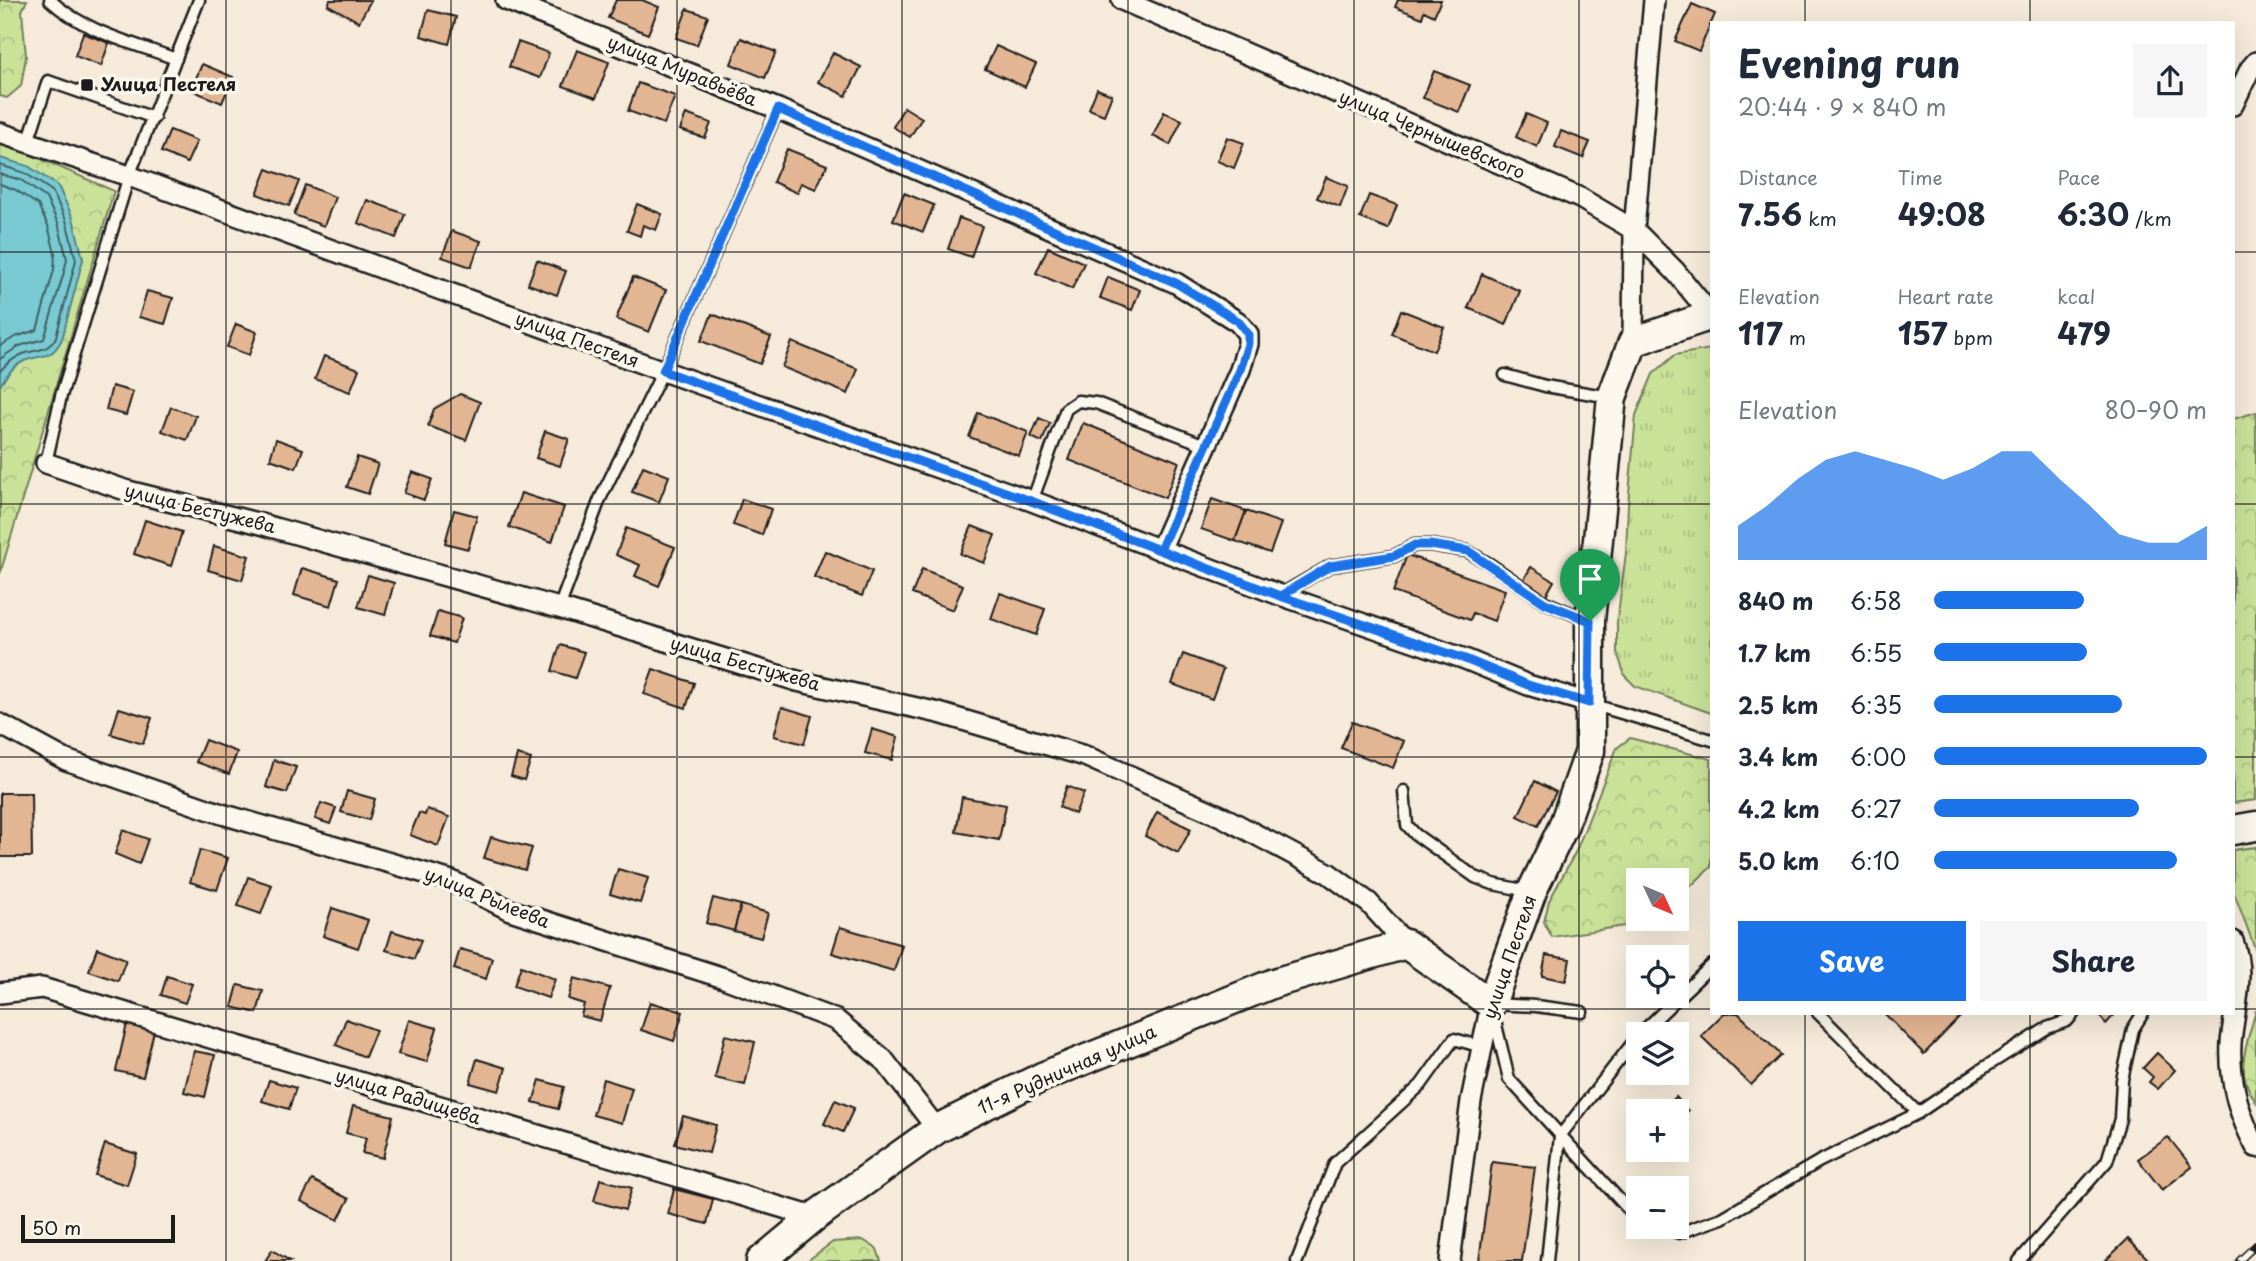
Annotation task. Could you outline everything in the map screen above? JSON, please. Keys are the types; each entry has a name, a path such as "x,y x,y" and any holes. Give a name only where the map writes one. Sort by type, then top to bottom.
{"main road":[{"path":"1633,342 1710,315"},
{"name":"улица Пестеля","path":"1492,1004 1532,891 1563,827 1590,751 1590,621 1612,397 1633,342"},
{"path":"2235,830 2256,826"},
{"path":"1406,944 1492,1004"},
{"name":"11-я Рудничная улица","path":"761,1261 814,1217 937,1129 1042,1077 1274,983 1406,944"}],"street":[{"name":"улица Муравьёва","path":"506,0 778,109 1176,283 1238,321 1248,334 1248,344 1240,370 1160,550"},
{"name":"улица Чернышевского","path":"1122,0 1580,198 1634,230 1675,271 1710,314"},
{"path":"1633,342 1634,230 1654,0"},
{"path":"2235,101 2256,62"},
{"name":"улица Пестеля","path":"0,133 129,176 663,371 1031,501 1280,596 1465,659 1528,685 1589,703"},
{"name":"улица Бестужева","path":"46,463 128,491 257,523 559,608 797,681 939,713 1085,756 1223,817 1328,873 1369,903 1406,944"},
{"name":"улица Рылеева","path":"0,724 66,760 222,814 452,881 510,910 724,978 836,1020 883,1059 937,1129"},
{"path":"2235,946 2239,956 2240,979 2235,1014"},
{"name":"улица Радищева","path":"0,993 42,988 814,1217"},
{"name":"улица Пестеля","path":"1450,1261 1471,1101 1492,1004"},
{"path":"2235,1015 2231,1042 2231,1077 2238,1108 2256,1147"}],"lane":[{"path":"50,0 65,14 95,30 176,59"},
{"path":"46,463 61,396 129,176 199,0"},
{"path":"28,142 48,81 153,118"},
{"path":"559,608 600,499 663,371 778,109"},
{"path":"1505,375 1545,386 1612,397"},
{"path":"1031,501 1066,409 1078,401 1096,403 1205,445"},
{"path":"1280,596 1330,566 1394,556 1415,545 1430,545 1468,551 1545,603 1590,621"},
{"path":"1589,703 1710,739"},
{"path":"1404,792 1407,825 1415,834 1475,877 1493,884 1532,891"},
{"path":"1653,1022 1710,967"},
{"path":"1582,1012 1492,1004 1509,1079 1626,1207"},
{"path":"1820,1015 1918,1113"},
{"path":"1689,1229 1721,1218 1819,1161 1918,1113 1982,1069 2047,1028 2067,1021 2072,1015"},
{"path":"2019,1261 2107,1161 2120,1119 2122,1080 2133,1029 2142,1015"},
{"path":"1297,1261 1335,1163 1421,1085 1454,1040 1483,1044"},
{"path":"1547,1261 1560,1136 1626,1052"}],"green space":[{"path":"0,0 27,0 22,11 26,56 21,86 7,98 0,96"},
{"path":"0,141 114,191 0,574"},
{"path":"1710,349 1710,713 1635,686 1625,676 1617,652 1617,622 1626,553 1636,415 1653,374 1675,355"},
{"path":"2256,412 2256,800 2235,803 2235,418"},
{"path":"1630,738 1710,759 1710,868 1689,888 1689,868 1626,868 1626,926 1552,937 1544,922 1549,901 1576,851 1617,748"},
{"path":"2256,847 2256,951 2235,895 2235,850"},
{"path":"2256,1010 2256,1102 2245,1079 2244,1057"},
{"path":"863,1240 877,1249 881,1261 807,1261 833,1242"}],"water":[{"path":"0,158 28,166 58,186 73,218 83,259 58,346 50,354 16,365 0,386"}],"building":[{"path":"330,0 371,0 359,22 328,5"},
{"path":"616,0 642,0 659,7 648,34 608,18"},
{"path":"1398,0 1441,0 1434,16 1424,11 1422,18 1395,7"},
{"path":"1692,4 1715,14 1699,51 1675,41"},
{"path":"687,9 708,16 697,45 676,38"},
{"path":"428,10 456,17 449,44 421,36"},
{"path":"83,33 109,43 101,66 75,56"},
{"path":"741,38 776,52 765,78 731,64"},
{"path":"518,42 549,53 540,78 509,67"},
{"path":"996,46 1036,64 1025,87 985,69"},
{"path":"577,50 609,62 596,98 563,86"},
{"path":"833,53 861,67 846,96 818,82"},
{"path":"202,64 233,77 222,103 191,90"},
{"path":"1434,71 1470,85 1459,112 1423,98"},
{"path":"638,83 675,96 664,124 628,111"},
{"path":"1097,89 1112,95 1104,115 1089,109"},
{"path":"904,107 922,118 910,137 893,127"},
{"path":"1164,112 1182,120 1170,145 1153,136"},
{"path":"686,114 711,123 705,138 680,130"},
{"path":"1526,114 1547,123 1537,147 1516,137"},
{"path":"170,130 197,141 187,163 161,152"},
{"path":"1561,131 1590,142 1583,158 1555,147"},
{"path":"1227,137 1244,143 1234,168 1217,161"},
{"path":"787,149 827,165 816,189 801,183 797,193 773,182"},
{"path":"267,169 299,181 289,206 257,194"},
{"path":"1326,177 1348,186 1340,207 1317,198"},
{"path":"305,185 335,197 324,226 294,215"},
{"path":"904,193 934,205 923,232 893,220"},
{"path":"1369,195 1397,205 1388,229 1360,218"},
{"path":"367,200 405,214 396,238 358,223"},
{"path":"637,204 662,214 656,230 643,225 640,236 627,231"},
{"path":"959,218 982,226 971,257 948,249"},
{"path":"452,231 481,241 471,267 442,257"},
{"path":"1048,247 1084,263 1072,289 1036,273"},
{"path":"537,260 566,271 557,295 528,284"},
{"path":"1482,274 1520,291 1506,325 1468,308"},
{"path":"633,277 666,290 649,332 616,319"},
{"path":"1108,277 1140,290 1132,310 1100,298"},
{"path":"147,291 173,298 165,324 139,317"},
{"path":"1401,310 1444,327 1434,351 1392,334"},
{"path":"712,314 771,337 760,364 701,341"},
{"path":"236,324 257,332 249,355 227,347"},
{"path":"792,342 858,369 848,394 782,367"},
{"path":"324,356 359,369 350,392 315,379"},
{"path":"112,386 133,392 126,415 106,410"},
{"path":"460,394 480,402 466,440 428,426 434,409"},
{"path":"171,407 196,416 187,440 162,431"},
{"path":"978,413 1028,432 1019,456 969,437"},
{"path":"1039,418 1050,423 1042,442 1031,437"},
{"path":"1083,423 1179,462 1165,498 1069,460"},
{"path":"545,431 569,439 560,466 536,458"},
{"path":"276,439 303,449 296,468 270,459"},
{"path":"357,457 378,464 368,494 347,487"},
{"path":"643,466 669,476 659,502 632,492"},
{"path":"412,472 432,479 424,500 404,493"},
{"path":"521,493 564,507 552,542 509,527"},
{"path":"742,499 771,509 762,535 733,525"},
{"path":"1212,499 1246,511 1235,541 1201,529"},
{"path":"454,510 477,516 468,549 445,543"},
{"path":"1246,511 1281,523 1270,553 1235,541"},
{"path":"145,520 182,532 171,566 134,554"},
{"path":"972,526 995,535 984,563 960,554"},
{"path":"626,528 675,547 659,586 635,576 640,565 616,555"},
{"path":"214,546 249,556 242,580 208,570"},
{"path":"825,551 872,571 862,596 814,577"},
{"path":"1407,555 1505,590 1494,621 1473,613 1470,620 1393,592"},
{"path":"1531,567 1554,581 1546,595 1523,581"},
{"path":"302,568 339,579 331,606 294,595"},
{"path":"922,569 963,585 953,610 912,594"},
{"path":"368,575 394,583 385,615 358,607"},
{"path":"1000,593 1045,609 1036,635 991,619"},
{"path":"438,611 462,618 454,643 430,636"},
{"path":"560,645 584,652 575,678 552,671"},
{"path":"1183,654 1223,669 1212,699 1172,684"},
{"path":"653,669 694,683 686,708 644,694"},
{"path":"782,707 812,716 804,744 774,736"},
{"path":"119,708 152,718 143,744 111,734"},
{"path":"1352,722 1404,741 1393,768 1341,748"},
{"path":"872,729 898,737 892,760 865,753"},
{"path":"205,740 237,752 229,774 196,762"},
{"path":"517,755 531,759 524,780 511,776"},
{"path":"274,760 296,767 287,793 266,787"},
{"path":"1535,781 1556,792 1538,826 1518,816"},
{"path":"1067,786 1084,793 1075,814 1059,807"},
{"path":"347,791 375,799 369,820 341,812"},
{"path":"0,793 31,793 32,857 0,857"},
{"path":"962,797 1006,805 999,840 956,832"},
{"path":"321,803 336,808 330,824 315,819"},
{"path":"427,809 449,817 438,846 410,835 419,813 425,815"},
{"path":"1157,812 1191,829 1178,853 1145,836"},
{"path":"123,830 148,839 139,864 115,854"},
{"path":"491,837 532,848 525,870 484,858"},
{"path":"200,850 228,858 217,890 190,882"},
{"path":"618,869 648,878 640,903 610,894"},
{"path":"248,877 272,885 261,914 238,906"},
{"path":"713,898 741,905 734,931 706,923"},
{"path":"741,905 768,913 761,938 734,931"},
{"path":"332,908 368,920 358,948 323,936"},
{"path":"840,927 902,945 894,971 832,953"},
{"path":"392,931 421,940 414,959 386,950"},
{"path":"97,948 126,959 118,981 89,971"},
{"path":"460,949 492,958 486,979 454,969"},
{"path":"1546,955 1570,959 1566,981 1542,976"},
{"path":"521,966 555,979 548,998 514,986"},
{"path":"167,976 192,984 185,1003 161,995"},
{"path":"574,978 610,988 600,1021 581,1016 584,1004 568,999"},
{"path":"238,985 263,991 257,1013 232,1007"},
{"path":"650,1002 683,1012 674,1041 641,1030"},
{"path":"1722,1015 1740,1015 1781,1055 1751,1085 1701,1036"},
{"path":"1886,1015 1962,1015 1924,1054"},
{"path":"2099,1015 2114,1015 2106,1024"},
{"path":"346,1019 376,1030 365,1057 336,1045"},
{"path":"409,1020 437,1028 427,1062 398,1054"},
{"path":"127,1024 154,1031 143,1077 116,1071"},
{"path":"725,1035 755,1042 745,1085 715,1078"},
{"path":"194,1051 215,1055 205,1097 184,1092"},
{"path":"2157,1053 2175,1070 2158,1089 2149,1082 2153,1077 2143,1068"},
{"path":"477,1059 506,1068 499,1091 470,1083"},
{"path":"603,1079 632,1088 622,1123 593,1115"},
{"path":"269,1080 296,1088 289,1109 262,1101"},
{"path":"540,1080 564,1087 558,1109 533,1102"},
{"path":"835,1100 854,1108 843,1132 824,1124"},
{"path":"353,1106 393,1116 383,1158 362,1153 366,1138 346,1133"},
{"path":"683,1116 716,1125 709,1153 675,1144"},
{"path":"2168,1137 2192,1167 2162,1190 2138,1159"},
{"path":"105,1144 137,1154 127,1185 95,1175"},
{"path":"1492,1162 1535,1167 1522,1261 1479,1261"},
{"path":"600,1179 632,1188 625,1210 594,1201"},
{"path":"312,1180 349,1199 338,1220 301,1201"},
{"path":"674,1189 713,1199 707,1224 668,1214"},
{"path":"2128,1239 2150,1261 2105,1261"},
{"path":"272,1250 290,1261 265,1261"}],"railway":[{"path":"2239,1261 2256,1245"}],"place":[{"name":"Улица Пестеля","path":"87,85"}],"route":[{"path":"1590,621 1545,603 1468,551 1430,545 1415,545 1394,556 1330,566 1280,596 1031,501 663,371 778,109 1176,283 1238,321 1248,334 1248,344 1240,370 1160,550 1280,596 1465,659 1528,685 1589,703 1590,621"}]}
